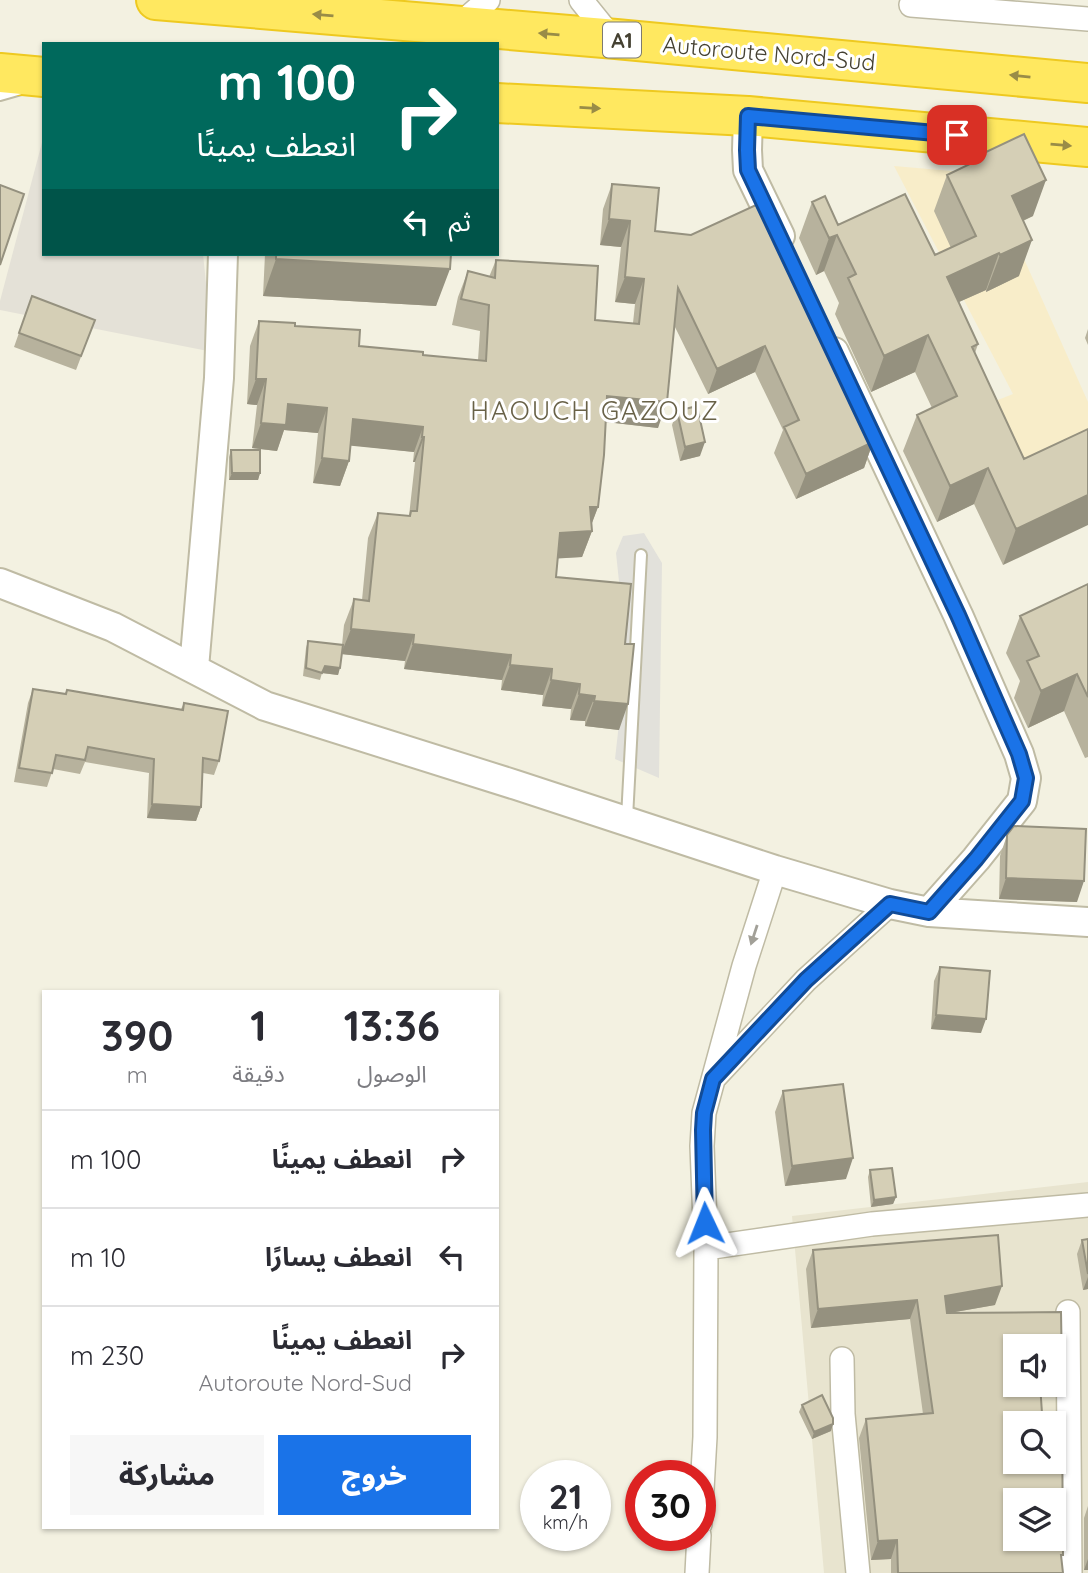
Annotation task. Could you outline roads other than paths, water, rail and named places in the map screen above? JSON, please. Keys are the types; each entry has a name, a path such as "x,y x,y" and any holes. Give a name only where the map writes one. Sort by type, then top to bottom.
{"highway":[{"name":"Autoroute Nord-Sud","path":"156,0 1088,83"},
{"path":"0,74 42,79"},
{"path":"499,103 748,116 1088,148"}],"street":[{"path":"458,26 488,0"},
{"path":"581,0 616,40"},
{"path":"911,5 1028,7 1088,19"},
{"path":"748,116 748,170 789,256"},
{"path":"194,668 219,378 223,256"},
{"path":"824,331 958,615 1019,754 1026,778 1022,801 929,912"},
{"path":"0,583 113,627 265,706 775,870 890,904 929,912 1088,922"},
{"path":"704,1460 706,1248 702,1146 704,1113 744,966 775,870"},
{"path":"713,1079 806,980 890,904"},
{"path":"706,1248 872,1224 1088,1205"},
{"path":"1068,1312 1070,1573"},
{"path":"842,1360 843,1414 858,1573"},
{"path":"697,1573 698,1551"}],"lane":[{"path":"0,95 42,80"},
{"path":"626,821 641,555"}],"district":[{"name":"HAOUCH GAZOUZ","path":"595,410"}]}
